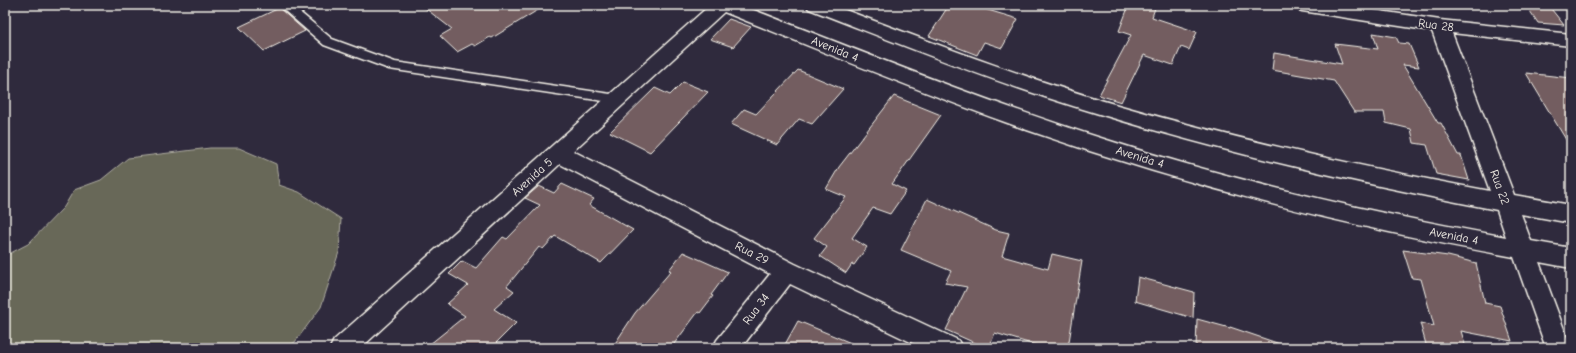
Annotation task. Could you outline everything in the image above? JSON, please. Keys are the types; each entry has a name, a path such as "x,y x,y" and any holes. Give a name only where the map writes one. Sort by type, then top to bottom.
{"street":[{"name":"Avenida 5","path":"343,348 721,5"},
{"name":"Avenida 4","path":"724,5 928,86 1037,125 1150,161 1265,193 1392,224 1571,258"},
{"path":"815,5 950,56 1053,92 1158,124 1266,153 1384,180 1571,214"},
{"name":"Rua 28","path":"1302,5 1440,26 1571,40"},
{"name":"Rua 22","path":"1440,26 1559,348"},
{"name":"Rua 29","path":"558,153 786,271 949,348"},
{"name":"Rua 34","path":"726,348 786,271"}],"lane":[{"path":"284,5 328,42 393,66 617,100"}],"green space":[{"path":"210,148 239,148 276,164 279,185 299,192 341,219 339,252 321,307 295,342 286,348 5,348 5,256 28,244 64,207 74,190 101,180 128,158"}],"building":[{"path":"421,5 546,5 492,38 490,37 475,46 472,44 457,52 440,36 452,29"},
{"path":"949,5 971,5 1018,19 1002,48 984,42 977,55 929,36"},
{"path":"1129,5 1156,5 1152,17 1197,32 1189,50 1181,47 1173,65 1144,55 1121,102 1099,95 1131,35 1119,31"},
{"path":"1526,5 1548,5 1564,25 1538,23"},
{"path":"279,8 305,31 264,51 239,27"},
{"path":"729,19 751,27 733,47 710,39"},
{"path":"1373,33 1396,37 1399,43 1409,44 1419,67 1403,65 1438,123 1441,123 1458,155 1461,155 1469,180 1436,174 1427,145 1414,143 1411,129 1386,123 1384,112 1354,112 1334,81 1272,70 1274,53 1342,64 1335,44 1378,49"},
{"path":"798,70 843,89 812,124 799,119 777,145 731,124 744,109 756,114"},
{"path":"1526,73 1571,78 1571,148"},
{"path":"683,82 708,92 650,152 610,132 655,88 670,95"},
{"path":"894,96 941,115 892,184 906,191 890,214 873,208 852,238 867,247 846,273 820,256 827,247 814,238 846,197 826,189 839,167"},
{"path":"562,184 594,199 589,205 633,230 601,263 555,236 543,249 539,247 507,286 514,291 494,309 516,323 491,348 425,348 465,316 447,304 468,285 449,274 462,261 476,268 503,237 507,239 540,205 525,198 539,186 554,193"},
{"path":"927,199 996,230 1009,233 1002,256 1048,269 1052,254 1082,261 1068,348 1045,348 995,333 989,348 986,348 946,330 967,287 945,283 951,271 901,250"},
{"path":"1403,250 1448,256 1476,263 1485,303 1500,306 1512,341 1461,331 1466,348 1427,348 1420,323 1434,326 1421,279 1412,278"},
{"path":"683,252 728,272 711,295 713,296 700,313 698,312 671,348 612,348 635,313 671,271 669,270"},
{"path":"1138,277 1194,292 1193,318 1135,301"},
{"path":"1197,319 1230,327 1283,345 1283,348 1196,348"},
{"path":"798,321 863,348 783,348"}]}
